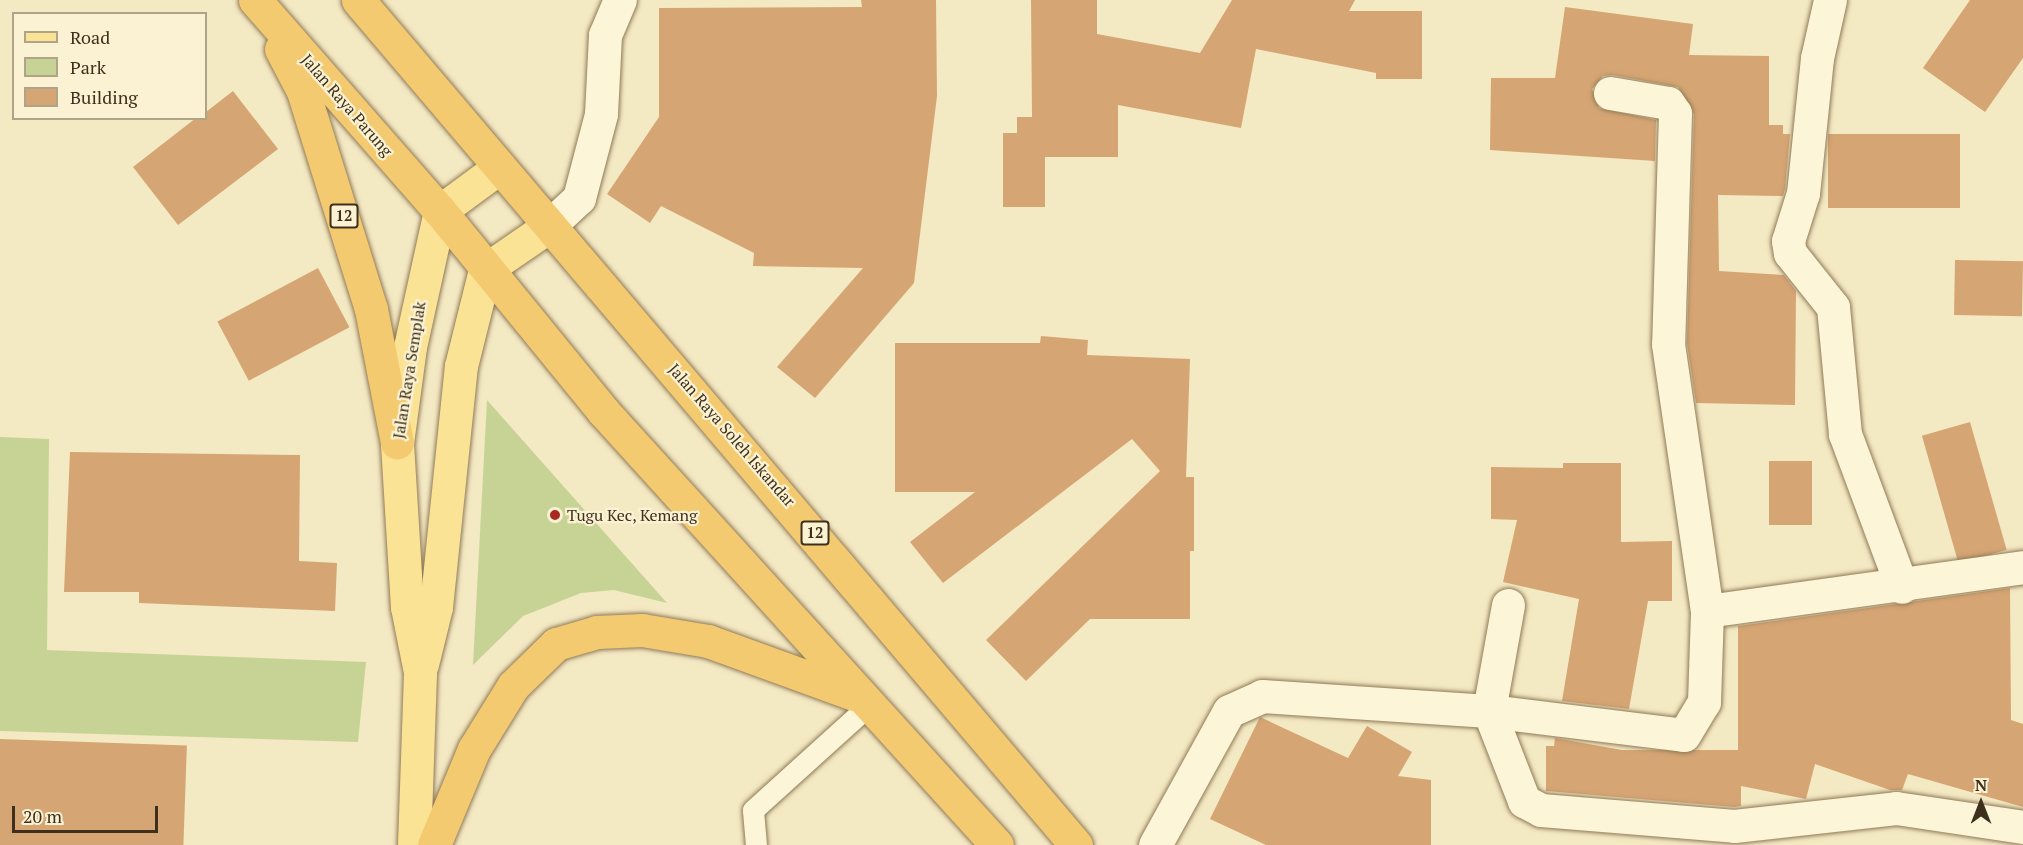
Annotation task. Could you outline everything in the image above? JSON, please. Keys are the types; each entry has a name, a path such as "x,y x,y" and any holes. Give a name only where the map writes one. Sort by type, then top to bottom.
{"highway":[{"name":"12","path":"358,0 497,169"},
{"name":"12","path":"256,1 303,91 343,215 371,309 397,442"},
{"name":"Jalan Raya Parung","path":"256,1 440,211"},
{"name":"Jalan Raya Soleh Iskandar","path":"497,169 717,417 1076,845"},
{"name":"12","path":"440,211 485,270 603,411 863,701 997,845"},
{"path":"434,845 474,749 513,686 556,645 597,632 642,630 708,641 863,701"}],"main road":[{"path":"440,211 497,169"},
{"name":"Jalan Raya Semplak","path":"420,672 407,608 397,442 410,347 440,211"},
{"path":"485,270 549,226"},
{"name":"Jalan Raya Semplak","path":"414,845 420,672 436,608 460,366 485,270"}],"street":[{"path":"549,226 579,198 601,114 605,35 620,0"},
{"path":"1830,0 1790,254 1833,307 1845,435 1902,586"},
{"path":"1155,845 1229,711 1262,696 1489,711 1684,735 1704,702 1707,611 1668,344 1675,113 1668,103 1610,93"},
{"path":"1707,611 1902,586 2023,567"},
{"path":"1508,605 1489,711 1524,801 1541,810 1734,826 1896,808 2023,827"}],"lane":[{"path":"756,845 753,810 863,701"}],"green space":[{"path":"487,400 667,603 614,590 581,593 523,616 473,665"},
{"path":"0,437 49,439 47,650 366,662 358,742 0,731"}],"building":[{"path":"861,0 936,0 937,96 914,283 815,398 777,367 863,268 753,266 754,253 661,206 650,223 607,194 659,117 659,8 862,7"},
{"path":"1031,0 1097,0 1097,34 1200,53 1232,0 1355,0 1349,11 1422,11 1422,79 1376,79 1376,73 1256,49 1241,128 1118,105 1118,157 1045,157 1045,207 1003,207 1003,133 1017,133 1017,117 1032,117"},
{"path":"1970,0 2023,0 2023,58 1985,112 1923,68"},
{"path":"1565,7 1693,24 1689,55 1769,56 1769,125 1783,125 1783,134 1790,134 1785,189 1783,196 1718,195 1719,271 1784,275 1796,291 1795,405 1696,403 1687,343 1694,114 1678,87 1613,75 1603,76 1592,89 1599,108 1656,120 1655,161 1490,150 1491,78 1555,78"},
{"path":"233,91 278,149 178,225 133,167 193,120 207,120 207,111"},
{"path":"1828,134 1960,134 1960,208 1828,208"},
{"path":"1955,260 2023,261 2022,316 1954,315"},
{"path":"318,268 349,327 249,381 217,322"},
{"path":"1041,336 1088,340 1087,355 1190,359 1186,477 1194,477 1194,551 1190,551 1190,619 1090,619 1026,681 986,640 1160,471 1132,439 943,583 910,542 975,492 895,492 895,343 1040,343"},
{"path":"1970,422 2007,550 1959,564 1922,436"},
{"path":"70,452 300,455 299,561 337,563 335,611 139,603 139,592 64,592"},
{"path":"1769,461 1812,461 1812,525 1769,525"},
{"path":"1563,463 1621,463 1621,542 1672,541 1672,601 1648,601 1629,709 1562,701 1579,599 1503,582 1517,520 1491,519 1491,467 1563,468"},
{"path":"2010,588 2011,720 2023,724 2023,807 1908,774 1902,790 1890,790 1815,764 1806,799 1741,786 1741,806 1734,807 1546,791 1546,746 1554,746 1555,738 1622,750 1738,750 1738,626"},
{"path":"1260,717 1348,758 1367,726 1412,752 1398,776 1431,780 1431,845 1266,845 1210,819"},
{"path":"0,739 187,746 183,845 0,845"}],"place":[{"name":"Tugu Kec, Kemang","path":"555,515"}]}
